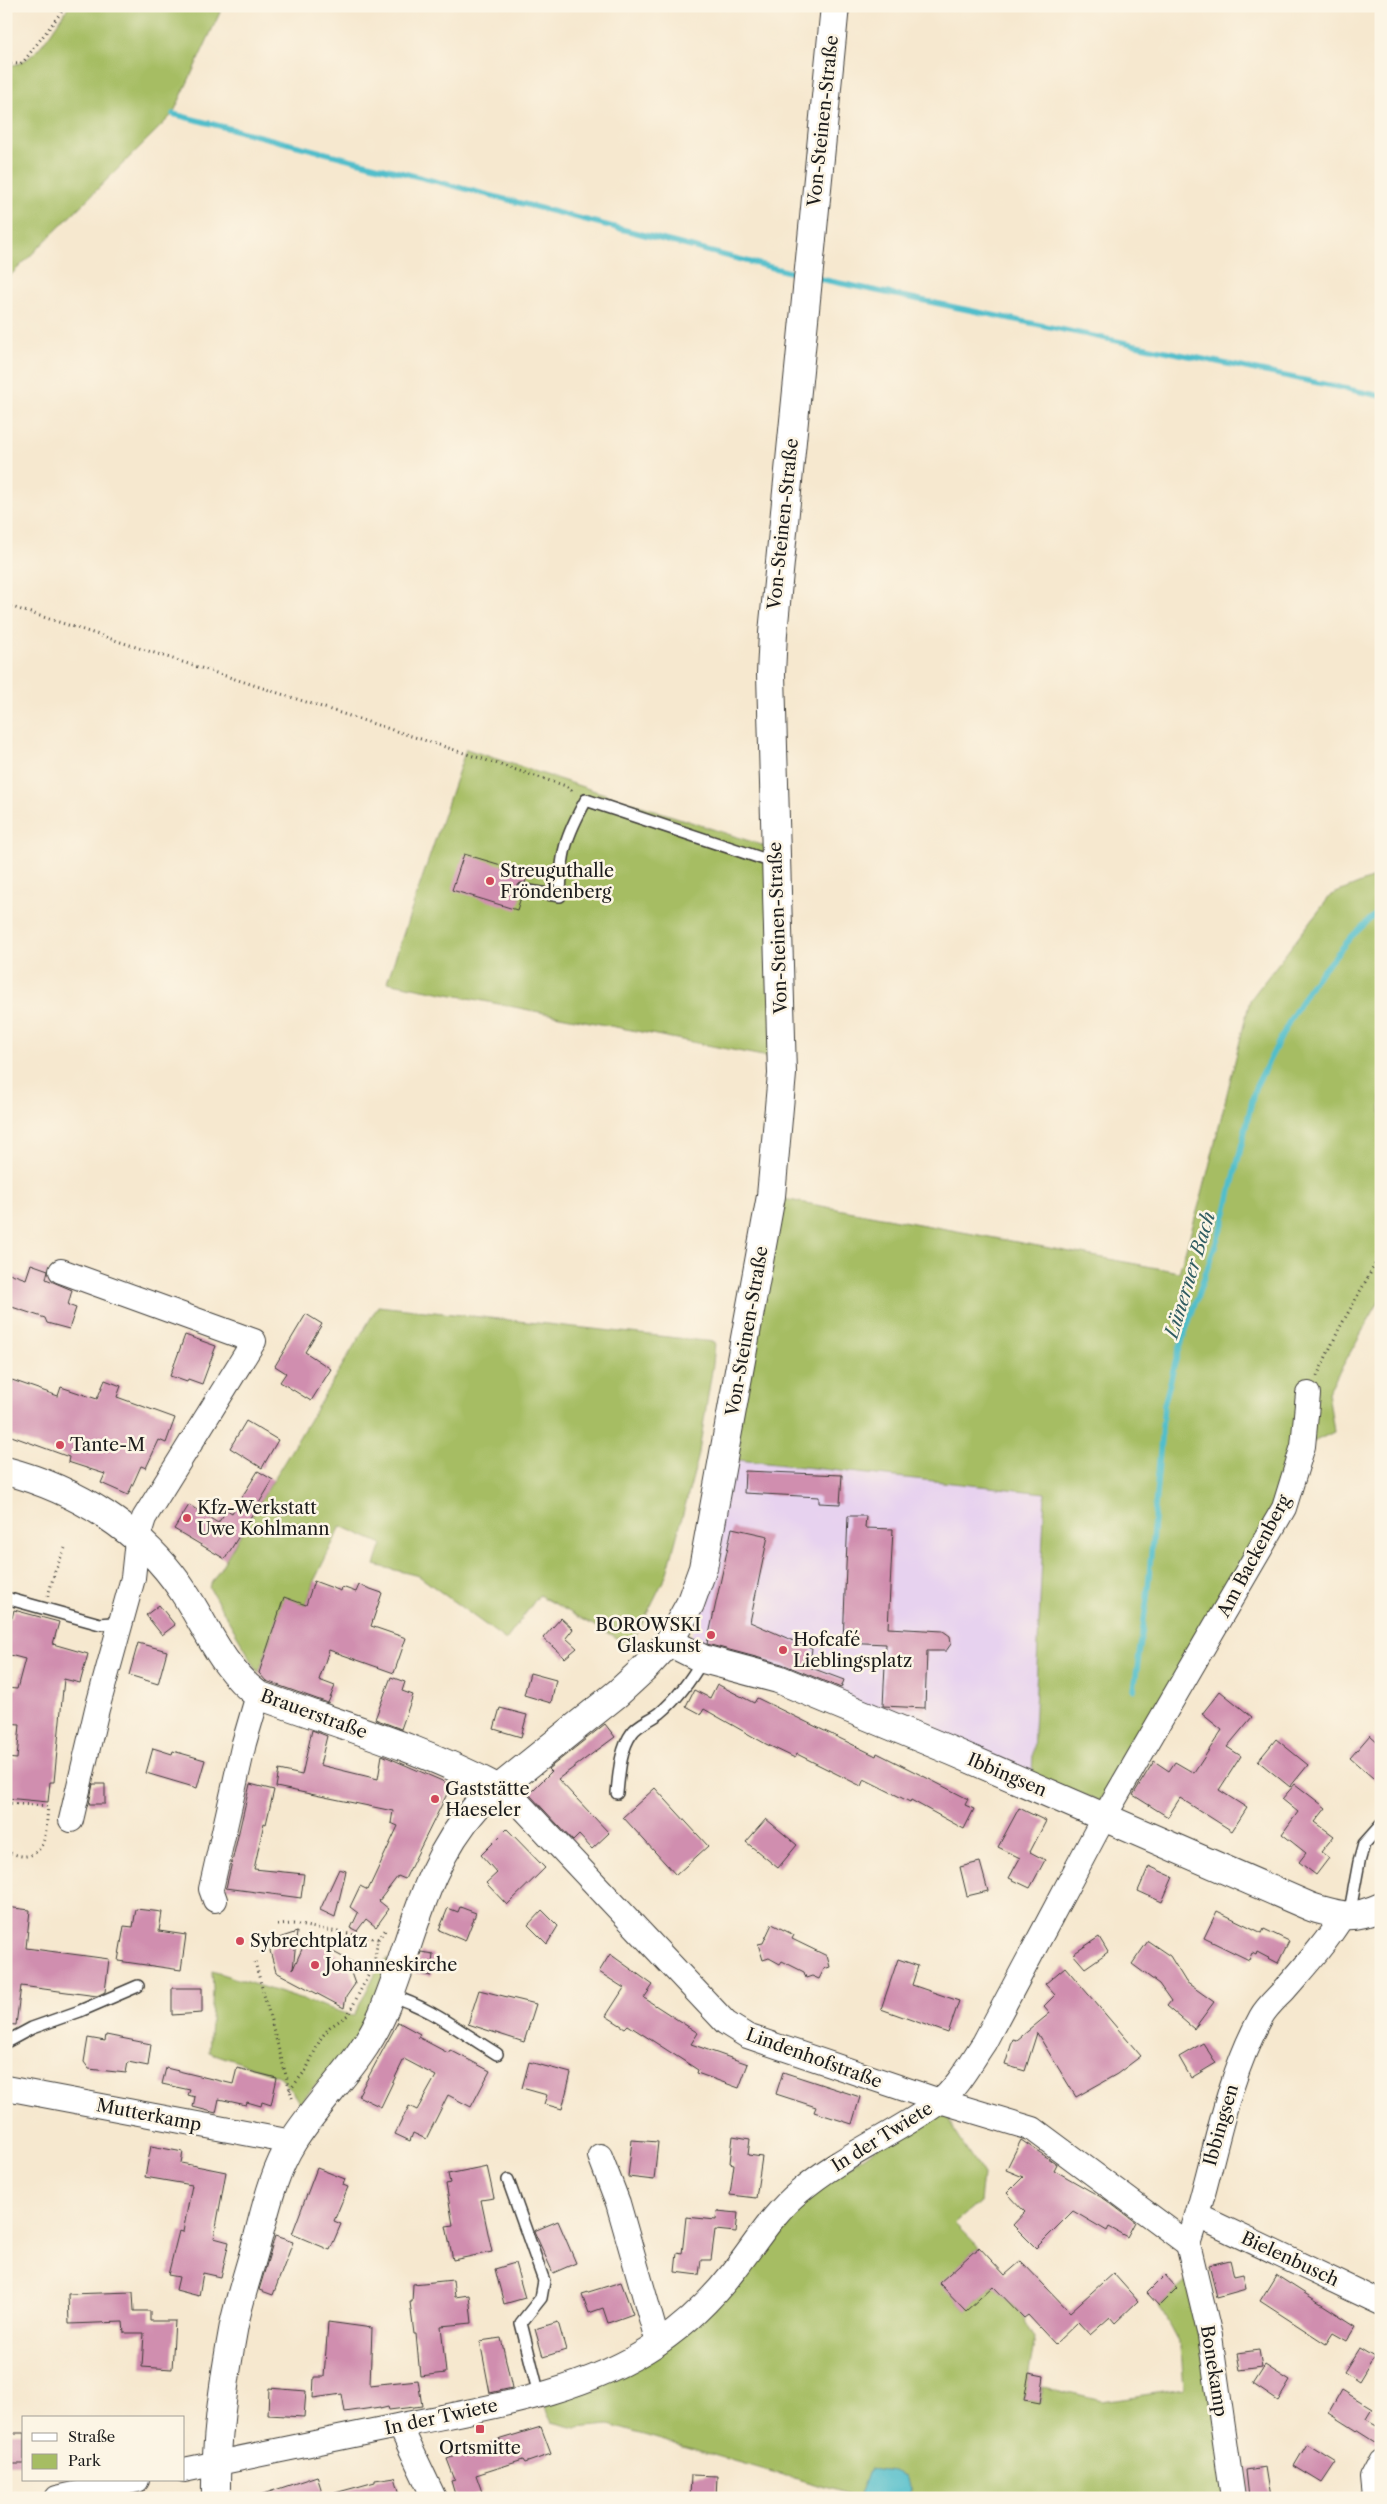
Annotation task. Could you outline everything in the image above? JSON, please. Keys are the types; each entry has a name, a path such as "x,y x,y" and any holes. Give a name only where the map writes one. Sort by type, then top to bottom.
{"main road":[{"name":"Von-Steinen-Straße","path":"216,2498 215,2464 234,2324 273,2184 297,2135 362,2053 382,2015 418,1909 446,1846 465,1818 497,1788 618,1693 669,1642 690,1604 703,1568 771,1196 782,1074 771,674 773,633 835,6"},
{"name":"Brauerstraße","path":"6,1471 33,1478 70,1493 104,1514 137,1540 167,1569 183,1592 217,1650 236,1676 258,1695 431,1757 471,1774 497,1788"},
{"name":"Ibbingsen","path":"669,1642 703,1659 778,1679 1311,1907 1346,1916"},
{"path":"1346,1916 1381,1907"}],"street":[{"path":"61,1271 254,1340 144,1518 137,1540 133,1578 97,1709 72,1814"},
{"name":"Am Backenberg","path":"1104,1817 1284,1508 1303,1446 1308,1394"},
{"path":"216,1900 211,1889 244,1743 258,1695"},
{"name":"Lindenhofstraße","path":"497,1788 512,1796 726,2023 747,2036 940,2101 1033,2129 1188,2244"},
{"name":"In der Twiete","path":"185,2470 479,2411 582,2381 615,2367 658,2343 698,2310 731,2274 766,2228 796,2194 851,2155 940,2101 962,2075 984,2043 1104,1817"},
{"name":"Ibbingsen","path":"1188,2244 1198,2216 1228,2098 1249,2041 1262,2015 1327,1942 1346,1916"},
{"name":"Mutterkamp","path":"6,2088 297,2135"},
{"path":"600,2156 618,2203 658,2343"},
{"name":"Bielenbusch","path":"1198,2216 1381,2303"},
{"name":"Bonekamp","path":"1188,2244 1210,2336 1233,2498"},
{"path":"400,2426 434,2498"},
{"path":"1374,2498 1372,2478 1381,2461"},
{"path":"57,2498 128,2482"}],"lane":[{"path":"523,890 560,896 561,858 571,828 586,800 776,863"},
{"path":"6,1598 100,1624 110,1624 122,1617"},
{"path":"617,1793 626,1743 632,1732 676,1698 691,1682 703,1659"},
{"path":"1346,1916 1364,1844 1381,1825"},
{"path":"6,2042 32,2028 80,2011 138,1986"},
{"path":"389,1995 415,2003 441,2016 497,2054"},
{"path":"508,2180 544,2281 541,2298 521,2323 538,2395"}],"path":[{"path":"6,75 8,63 20,64 32,53 66,6"},
{"path":"6,605 566,786 586,800"},
{"path":"1308,1394 1339,1329 1381,1254"},
{"path":"45,1608 55,1570 65,1548"},
{"path":"6,1802 48,1806 72,1814"},
{"path":"6,1852 25,1856 34,1852 42,1844 46,1834 48,1806"},
{"path":"278,1925 293,1924 378,1939 374,1964 348,2015 330,2028 321,2038 306,2070 289,2091"},
{"path":"255,1962 289,2091 297,2135"}],"shaded area":[{"path":"729,1459 1045,1493 1032,1774 690,1643"}],"green space":[{"path":"69,6 223,6 173,114 6,280 6,81 11,65 20,63 36,51"},
{"path":"466,749 771,848 773,1058 387,982"},
{"path":"1381,875 1381,1298 1328,1392 1334,1432 1305,1446 1280,1506 1100,1801 1032,1774 1045,1493 729,1459 778,1198 1179,1272 1203,1191 1250,1000 1331,895"},
{"path":"378,1306 715,1342 698,1458 667,1573 631,1646 539,1595 506,1640 419,1576 375,1565 382,1544 341,1526 314,1581 306,1605 284,1598 259,1673 209,1587"},
{"path":"388,1958 386,1981 355,2041 300,2103 281,2077 209,2052 213,1989 212,1971 354,2016 380,1964"},
{"path":"940,2101 954,2130 983,2175 980,2202 955,2223 979,2247 940,2283 966,2311 993,2286 1024,2318 1035,2338 1024,2400 1040,2403 1043,2387 1102,2401 1184,2389 1181,2347 1159,2306 1195,2273 1233,2498 910,2498 911,2489 849,2498 849,2494 609,2425 576,2428 552,2422 539,2395 658,2343 766,2228"}],"water":[{"path":"869,2469 892,2472 905,2477 911,2489 910,2498 859,2498"}],"building":[{"name":"Streuguthalle Fröndenberg","path":"464,854 528,873 525,883 520,883 516,888 516,893 521,897 517,910 452,890"},
{"path":"31,1264 48,1270 46,1279 72,1290 68,1305 76,1308 69,1329 47,1323 45,1318 6,1305 6,1272 26,1279"},
{"path":"306,1314 322,1324 305,1352 331,1369 311,1401 280,1382 286,1373 275,1366"},
{"path":"185,1335 216,1346 202,1384 188,1379 187,1382 170,1376"},
{"path":"12,1380 58,1396 61,1387 97,1399 105,1380 121,1386 117,1397 175,1418 166,1443 159,1440 146,1468 141,1466 128,1495 101,1483 105,1474 68,1462 69,1457 6,1434 6,1397"},
{"path":"246,1421 278,1440 262,1468 230,1448"},
{"path":"258,1471 273,1480 225,1559 174,1529 189,1505 218,1523 227,1510 232,1513"},
{"path":"745,1471 842,1475 840,1504 819,1503 819,1497 744,1493"},
{"path":"848,1516 866,1516 865,1528 893,1529 888,1628 943,1631 950,1636 951,1644 946,1651 927,1651 925,1708 883,1706 886,1644 843,1642"},
{"path":"732,1528 768,1536 750,1622 812,1649 809,1667 844,1680 841,1688 782,1664 707,1644"},
{"path":"314,1581 341,1591 342,1587 356,1592 359,1585 382,1593 371,1626 406,1638 394,1673 329,1650 319,1680 335,1686 328,1703 266,1681 259,1673 284,1597 306,1605"},
{"path":"159,1605 175,1625 162,1635 146,1615"},
{"path":"14,1610 59,1622 53,1644 88,1654 80,1683 64,1679 54,1782 50,1782 48,1802 6,1798 6,1758 17,1759 20,1724 6,1723 6,1688 17,1689 25,1659 6,1654 6,1617 12,1618"},
{"path":"561,1618 573,1629 566,1638 577,1648 565,1658 543,1638"},
{"path":"138,1643 167,1651 158,1684 129,1675"},
{"path":"530,1673 556,1680 551,1703 524,1695"},
{"path":"391,1677 405,1682 402,1691 413,1695 401,1729 375,1719"},
{"path":"717,1684 754,1703 757,1698 876,1756 877,1753 968,1799 965,1805 974,1809 964,1829 911,1800 910,1802 864,1779 861,1786 797,1754 795,1758 766,1744 704,1709 701,1714 686,1706 694,1690 710,1698"},
{"path":"1220,1691 1252,1717 1227,1747 1241,1756 1219,1790 1247,1808 1232,1831 1180,1798 1168,1817 1133,1795 1154,1761 1169,1771 1175,1762 1194,1773 1222,1730 1202,1714"},
{"path":"500,1708 527,1715 521,1737 494,1729"},
{"path":"605,1724 615,1737 558,1779 609,1833 592,1849 579,1835 573,1841 529,1794 551,1772 548,1769"},
{"path":"312,1730 327,1736 320,1765 378,1779 382,1755 447,1783 450,1788 405,1879 398,1876 379,1901 389,1909 376,1927 366,1919 357,1931 351,1928 358,1913 350,1907 360,1886 368,1890 398,1826 391,1823 393,1811 276,1787 279,1770 302,1775"},
{"path":"1370,1735 1381,1745 1381,1785 1350,1758"},
{"path":"1276,1739 1308,1765 1290,1787 1258,1761"},
{"path":"153,1748 172,1754 173,1751 205,1760 197,1788 146,1773"},
{"path":"93,1784 105,1784 105,1804 89,1804"},
{"path":"250,1784 274,1790 266,1824 264,1823 254,1869 304,1874 301,1898 226,1888"},
{"path":"1295,1784 1326,1808 1315,1822 1334,1836 1321,1852 1329,1858 1316,1875 1299,1862 1306,1853 1282,1834 1298,1812 1282,1799"},
{"path":"655,1788 708,1846 676,1875 623,1817"},
{"path":"1019,1808 1046,1821 1030,1852 1045,1860 1030,1888 1009,1878 1020,1858 998,1847"},
{"path":"766,1819 797,1845 778,1868 746,1842"},
{"path":"507,1829 545,1868 507,1905 486,1883 497,1873 481,1855"},
{"path":"980,1862 988,1891 967,1896 960,1867"},
{"path":"1149,1866 1173,1877 1162,1902 1138,1891"},
{"path":"339,1869 346,1871 335,1917 320,1910"},
{"path":"6,1907 30,1910 26,1948 109,1959 105,1992 97,1996 21,1986 16,2025 6,2024"},
{"path":"460,1907 476,1913 465,1941 439,1930 448,1908 458,1912"},
{"path":"136,1909 162,1912 159,1931 186,1935 181,1970 118,1961 124,1926 133,1927"},
{"path":"542,1910 558,1926 547,1944 528,1925"},
{"path":"1217,1911 1262,1933 1264,1929 1289,1941 1278,1963 1257,1952 1256,1955 1252,1953 1249,1960 1204,1938"},
{"path":"772,1924 794,1935 792,1939 827,1956 830,1967 824,1969 819,1979 812,1976 806,1978 804,1972 782,1961 780,1964 769,1958 763,1960 758,1944 763,1943"},
{"name":"Johanneskirche","path":"297,1932 293,1969 307,1938 354,1963 350,1970 355,1984 346,1997 344,2008 276,1972 270,1951 276,1939"},
{"path":"1099,1937 1108,1952 1085,1968 1073,1954"},
{"path":"1148,1941 1170,1956 1186,1982 1214,2002 1194,2029 1167,2006 1171,2001 1159,1984 1132,1964"},
{"path":"421,1952 433,1954 431,1976 414,1973"},
{"path":"610,1954 653,1985 644,1998 698,2033 691,2044 748,2064 739,2088 697,2073 698,2070 628,2025 625,2028 606,2016 624,1988 599,1972"},
{"path":"898,1959 918,1966 912,1985 959,2001 948,2033 881,2009"},
{"path":"1065,1967 1141,2056 1117,2074 1076,2097 1037,2033 1025,2071 1005,2065 1013,2039 1017,2040 1050,2013 1044,2006 1055,1995 1045,1984"},
{"path":"172,1988 202,1988 202,2013 172,2015"},
{"path":"479,1990 536,2004 524,2042 468,2024"},
{"path":"398,2022 420,2034 418,2037 448,2053 450,2050 490,2071 471,2107 448,2095 426,2139 413,2133 410,2141 395,2134 409,2106 417,2110 436,2076 404,2059 381,2107 358,2096"},
{"path":"106,2035 151,2044 148,2066 128,2062 126,2073 89,2069 84,2062 88,2038 105,2041"},
{"path":"1203,2043 1216,2063 1191,2078 1179,2057"},
{"path":"529,2062 571,2073 562,2109 544,2104 547,2095 522,2088"},
{"path":"166,2068 233,2084 237,2068 277,2078 271,2105 262,2102 261,2106 247,2102 246,2105 219,2099 216,2113 193,2107 195,2097 188,2095 190,2090 162,2084"},
{"path":"783,2072 860,2097 852,2124 814,2112 816,2107 776,2094"},
{"path":"733,2136 750,2139 748,2155 762,2157 756,2198 730,2195 734,2164 730,2163"},
{"path":"632,2140 658,2142 654,2180 628,2177"},
{"path":"1021,2140 1057,2164 1054,2170 1106,2200 1135,2222 1127,2237 1109,2227 1107,2231 1073,2211 1036,2248 1013,2225 1025,2212 1007,2193 1023,2177 1006,2170"},
{"path":"151,2146 183,2152 181,2163 226,2172 214,2238 229,2242 221,2277 203,2273 199,2296 176,2290 179,2277 168,2275 179,2231 183,2232 192,2185 145,2177"},
{"path":"487,2166 494,2198 481,2200 492,2252 453,2260 446,2226 453,2225 446,2184 450,2183 448,2174"},
{"path":"317,2168 345,2179 343,2185 348,2187 334,2221 341,2224 330,2250 292,2234"},
{"path":"717,2211 738,2213 736,2232 715,2230 711,2260 701,2260 699,2275 675,2272 677,2253 682,2254 686,2217 716,2220"},
{"path":"558,2221 576,2263 553,2273 534,2231"},
{"path":"275,2236 293,2242 273,2295 259,2290"},
{"path":"979,2247 1005,2275 1021,2261 1070,2312 1113,2273 1138,2301 1115,2323 1110,2317 1090,2335 1078,2322 1055,2344 1028,2315 1024,2318 993,2286 966,2311 939,2283"},
{"path":"1230,2260 1234,2276 1243,2274 1246,2289 1217,2297 1209,2265"},
{"path":"515,2263 525,2298 504,2304 495,2269"},
{"path":"1165,2275 1177,2288 1159,2306 1147,2293"},
{"path":"1276,2275 1356,2326 1347,2341 1333,2333 1326,2344 1260,2301"},
{"path":"453,2280 455,2297 469,2295 472,2323 441,2326 446,2373 420,2376 416,2334 414,2334 410,2302 412,2302 413,2284"},
{"path":"621,2282 633,2314 608,2323 603,2308 589,2313 582,2294"},
{"path":"133,2292 134,2311 150,2311 150,2321 175,2321 172,2369 142,2367 144,2333 124,2333 123,2322 69,2324 68,2294"},
{"path":"328,2322 372,2328 370,2385 418,2380 422,2406 389,2410 388,2407 380,2409 380,2407 345,2412 342,2394 313,2398 314,2377 324,2377"},
{"path":"558,2322 566,2350 543,2357 535,2329"},
{"path":"501,2338 512,2388 490,2393 480,2341"},
{"path":"1359,2348 1374,2357 1359,2382 1344,2372"},
{"path":"1259,2350 1262,2367 1240,2370 1237,2353"},
{"path":"1265,2365 1290,2381 1278,2401 1253,2384"},
{"path":"1029,2373 1044,2376 1040,2403 1024,2400"},
{"path":"269,2388 306,2391 304,2417 268,2415"},
{"path":"1342,2390 1373,2409 1367,2419 1381,2427 1381,2446 1329,2413"},
{"path":"541,2427 551,2454 525,2463 523,2460 476,2475 482,2492 466,2498 456,2498 451,2481 455,2480 447,2459 491,2442"},
{"path":"6,2433 22,2433 22,2464 6,2464"},
{"path":"1307,2444 1336,2462 1322,2483 1294,2466"},
{"path":"1265,2467 1270,2498 1249,2498 1246,2470"},
{"path":"691,2475 717,2476 716,2498 690,2498"},
{"path":"317,2476 324,2498 261,2498 260,2495"},
{"path":"395,2477 401,2498 336,2498 335,2493 375,2482 375,2480"}],"waterway":[{"path":"173,114 801,275"},
{"path":"815,278 1381,396"},
{"name":"Lünerner Bach","path":"1134,1690 1147,1599 1164,1405 1177,1356 1224,1220 1255,1088 1291,1018 1312,983 1352,936 1381,909"}],"place":[{"name":"Streuguthalle Fröndenberg","path":"490,881"},
{"name":"Tante-M","path":"60,1445"},
{"name":"Kfz-Werkstatt Uwe Kohlmann","path":"187,1518"},
{"name":"BOROWSKI Glaskunst","path":"711,1635"},
{"name":"Hofcafé Lieblingsplatz","path":"783,1650"},
{"name":"Gaststätte Haeseler","path":"435,1799"},
{"name":"Sybrechtplatz","path":"240,1941"},
{"name":"Johanneskirche","path":"315,1965"},
{"name":"Ortsmitte","path":"480,2429"}]}
